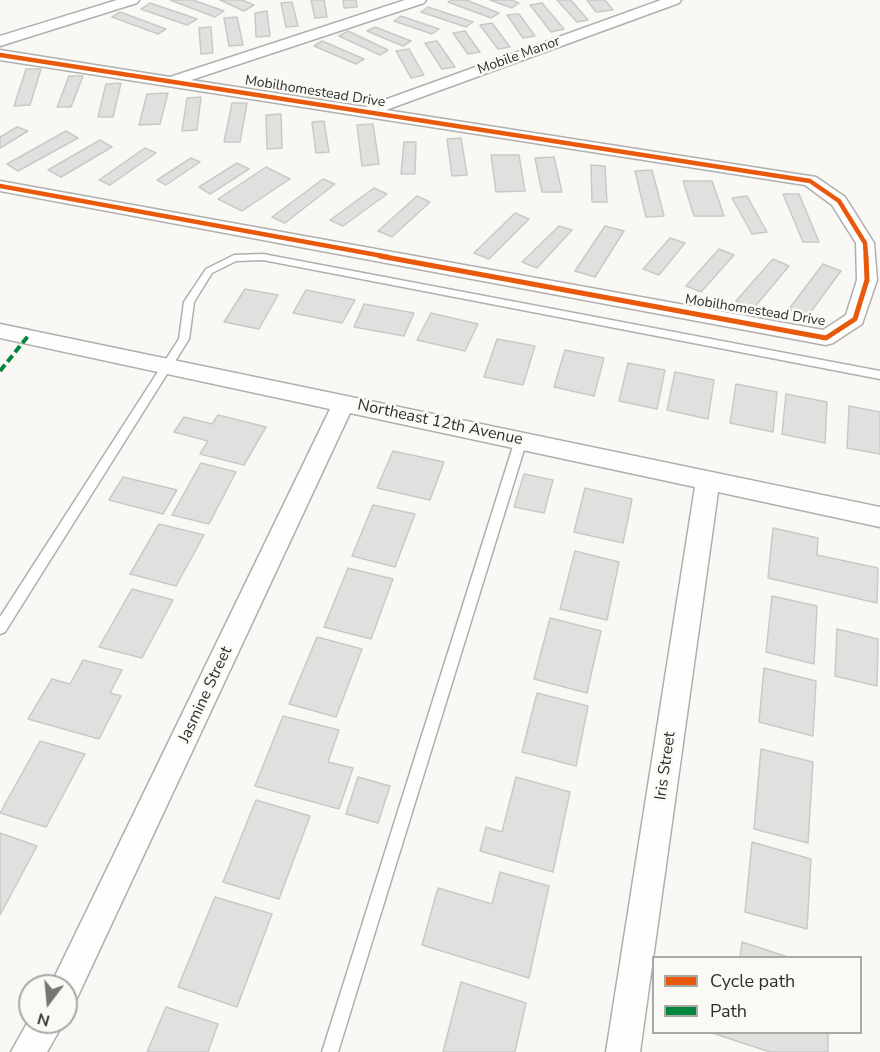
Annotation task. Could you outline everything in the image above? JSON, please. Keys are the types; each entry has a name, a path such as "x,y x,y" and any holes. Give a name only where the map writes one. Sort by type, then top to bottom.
{"street":[{"path":"0,41 132,0"},
{"path":"170,82 419,0"},
{"name":"Mobile Manor","path":"365,112 674,0"},
{"name":"Mobilhomestead Drive","path":"0,56 810,181 839,201 865,243 867,280 855,319 826,338 0,186"},
{"name":"Northeast 12th Avenue","path":"0,331 880,517"},
{"name":"Jasmine Street","path":"72,974 344,403"},
{"name":"Iris Street","path":"623,1052 708,481"},
{"path":"28,1052 39,1034"}],"lane":[{"path":"0,627 184,339 189,302 209,272 234,258 263,257 880,375"},
{"path":"330,1052 521,440"}],"building":[{"path":"170,0 193,0 224,11 215,17"},
{"path":"220,0 242,0 254,5 244,11"},
{"path":"311,0 324,0 327,17 315,18"},
{"path":"343,0 356,0 357,7 344,8"},
{"path":"466,0 499,13 491,18 448,2"},
{"path":"490,0 511,0 519,3 512,8"},
{"path":"557,0 571,0 588,20 577,22"},
{"path":"587,0 605,0 613,10 596,12"},
{"path":"292,2 298,26 286,27 281,3"},
{"path":"150,3 197,19 187,25 141,9"},
{"path":"542,3 564,29 551,32 530,5"},
{"path":"428,7 473,22 466,27 421,12"},
{"path":"267,11 270,36 256,37 255,13"},
{"path":"120,12 166,29 158,34 112,17"},
{"path":"519,14 535,36 523,38 507,15"},
{"path":"401,16 439,29 432,34 394,21"},
{"path":"237,17 243,45 229,46 224,18"},
{"path":"492,23 510,47 498,49 480,25"},
{"path":"211,27 213,53 201,54 199,28"},
{"path":"375,27 411,41 403,46 367,31"},
{"path":"348,31 388,50 380,55 339,36"},
{"path":"465,31 480,52 468,54 453,33"},
{"path":"322,41 364,59 356,64 314,46"},
{"path":"437,41 455,67 442,69 425,43"},
{"path":"409,49 424,75 411,78 396,51"},
{"path":"26,69 41,69 30,105 14,106"},
{"path":"69,76 83,76 71,107 57,107"},
{"path":"121,83 113,117 98,117 106,84"},
{"path":"168,93 160,124 139,125 147,94"},
{"path":"201,97 197,130 182,131 187,98"},
{"path":"232,103 247,103 240,142 224,142"},
{"path":"281,114 282,148 267,149 266,115"},
{"path":"324,121 329,152 316,153 312,122"},
{"path":"373,124 379,164 362,166 357,125"},
{"path":"17,127 28,131 0,148 0,137"},
{"path":"66,131 78,138 18,171 7,164"},
{"path":"461,138 467,175 452,176 447,139"},
{"path":"100,140 112,147 61,177 48,170"},
{"path":"404,142 416,142 415,174 401,174"},
{"path":"145,148 156,153 110,185 99,180"},
{"path":"491,155 519,155 525,191 496,192"},
{"path":"554,157 562,192 542,192 535,158"},
{"path":"191,158 200,162 166,185 157,180"},
{"path":"237,163 249,169 210,194 199,187"},
{"path":"591,165 605,166 607,202 592,202"},
{"path":"266,167 290,179 242,211 218,199"},
{"path":"652,170 664,216 646,217 635,171"},
{"path":"323,179 335,184 285,223 272,217"},
{"path":"683,181 712,181 724,216 694,216"},
{"path":"374,188 387,194 343,226 330,220"},
{"path":"783,194 799,194 819,242 803,242"},
{"path":"417,196 430,202 392,237 378,231"},
{"path":"747,196 767,232 752,234 732,198"},
{"path":"515,213 529,219 489,259 474,253"},
{"path":"559,226 572,230 537,268 522,262"},
{"path":"605,226 624,231 595,277 575,271"},
{"path":"670,238 685,243 659,275 643,269"},
{"path":"719,249 734,255 701,292 686,286"},
{"path":"773,259 789,266 753,309 736,301"},
{"path":"823,264 841,271 807,317 789,309"},
{"path":"245,289 278,295 259,329 224,322"},
{"path":"306,290 355,300 342,323 293,313"},
{"path":"364,304 414,313 404,336 354,327"},
{"path":"431,313 478,324 465,351 417,340"},
{"path":"497,339 535,346 523,385 484,377"},
{"path":"565,350 604,358 594,396 554,387"},
{"path":"628,363 665,370 657,409 619,401"},
{"path":"675,372 714,380 708,419 667,410"},
{"path":"736,384 777,392 773,432 730,423"},
{"path":"786,394 827,402 825,443 782,434"},
{"path":"849,406 880,412 880,454 847,448"},
{"path":"218,415 266,427 244,465 200,454 208,441 174,432 184,417 212,424"},
{"path":"393,451 444,462 430,500 377,488"},
{"path":"201,463 236,472 209,524 172,515"},
{"path":"524,474 553,480 544,513 514,507"},
{"path":"123,477 177,490 163,514 109,500"},
{"path":"585,488 632,499 623,543 574,532"},
{"path":"373,505 415,514 395,567 352,556"},
{"path":"159,524 204,535 176,586 130,574"},
{"path":"773,528 818,538 817,555 878,568 877,603 768,578"},
{"path":"575,551 619,562 607,620 560,609"},
{"path":"348,568 393,579 371,639 324,627"},
{"path":"132,589 173,600 142,658 99,647"},
{"path":"772,596 817,606 814,664 766,652"},
{"path":"550,618 601,631 587,693 534,679"},
{"path":"837,629 878,639 877,686 835,676"},
{"path":"317,637 362,649 336,717 289,704"},
{"path":"83,660 122,670 110,693 121,696 99,739 28,719 52,679 70,684"},
{"path":"764,668 816,681 813,736 759,722"},
{"path":"537,693 588,706 576,766 522,752"},
{"path":"283,716 339,730 328,762 353,768 339,809 255,786"},
{"path":"40,741 85,754 46,827 0,813"},
{"path":"761,749 813,762 808,843 754,829"},
{"path":"358,777 390,786 378,823 346,814"},
{"path":"516,777 570,792 553,872 480,851 486,827 502,832"},
{"path":"256,800 310,816 279,899 223,882"},
{"path":"0,833 37,846 0,915"},
{"path":"752,842 811,859 807,929 745,912"},
{"path":"500,872 549,886 529,978 422,945 438,888 492,904"},
{"path":"215,897 272,914 237,1007 178,987"},
{"path":"742,942 785,956 740,956"},
{"path":"461,982 526,1003 515,1052 443,1052"},
{"path":"166,1007 218,1024 208,1052 147,1052"},
{"path":"715,1034 828,1034 828,1052 770,1052"}],"marked path":[{"path":"0,371 28,336"}],"cycle path":[{"path":"0,55 810,181 839,201 865,243 867,280 855,319 826,338 0,186"}]}
